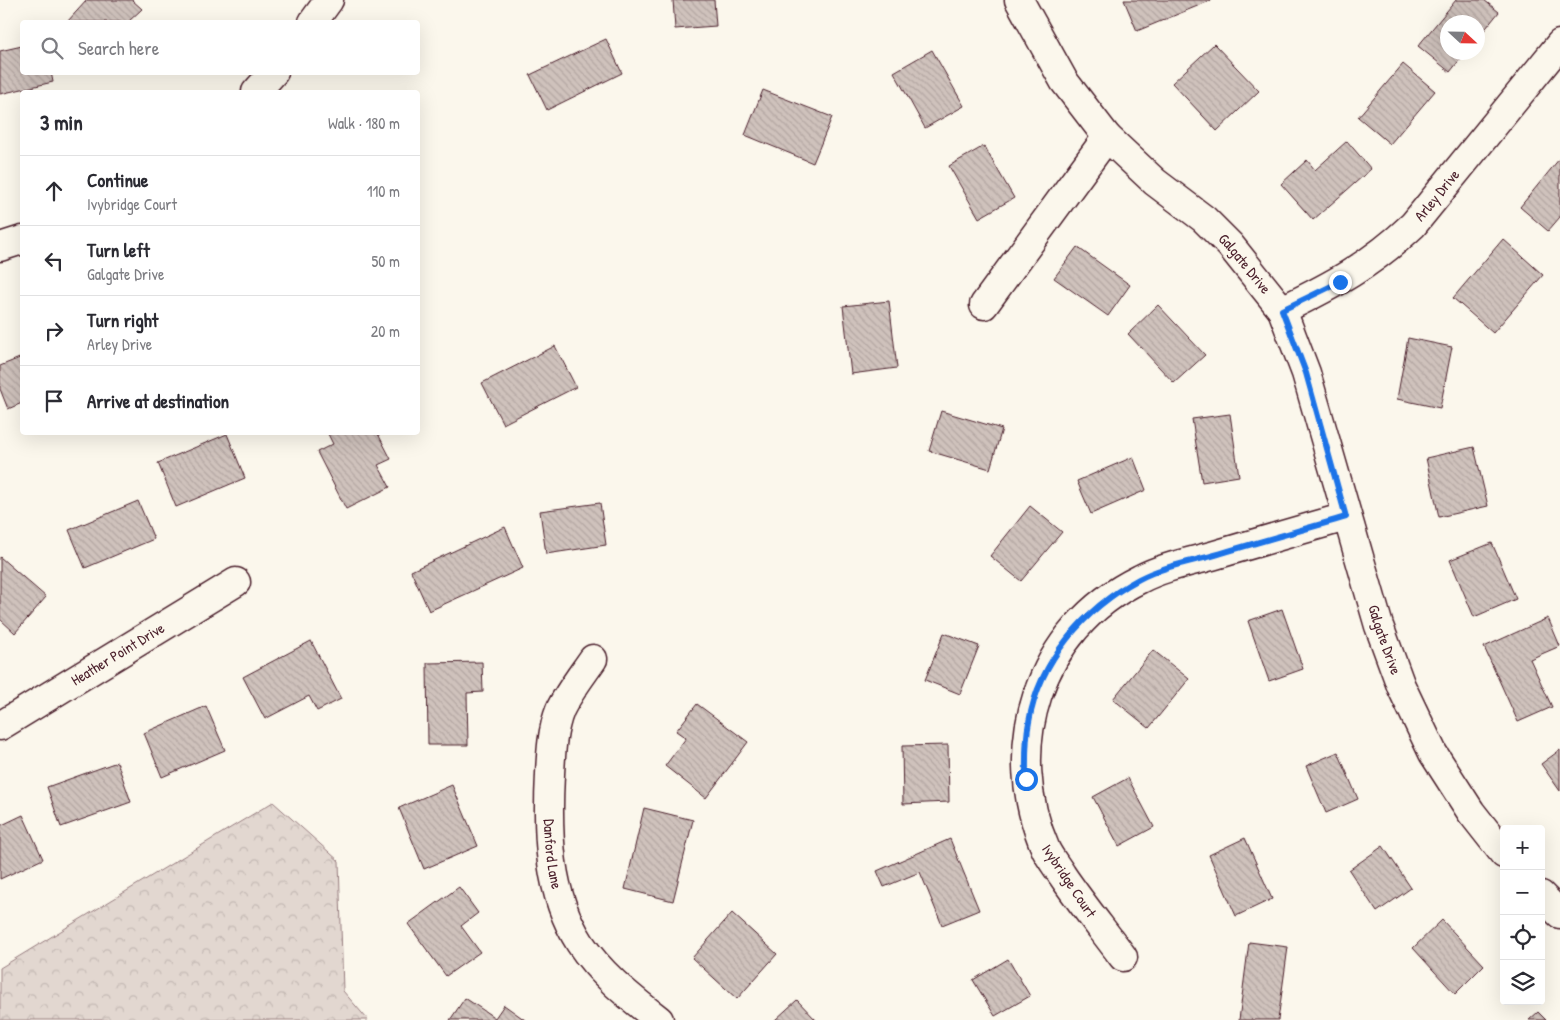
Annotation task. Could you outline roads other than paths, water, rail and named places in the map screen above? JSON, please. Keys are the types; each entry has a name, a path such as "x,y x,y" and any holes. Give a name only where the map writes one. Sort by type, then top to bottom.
{"street":[{"path":"314,20 329,0"},
{"name":"Galgate Drive","path":"1018,0 1064,81 1107,137 1155,182 1204,219 1230,245 1282,310 1306,373 1379,626 1401,686 1434,753 1471,812 1500,849"},
{"name":"Arley Drive","path":"1282,310 1340,282 1365,266 1391,246 1413,225 1560,44"},
{"path":"258,90 271,75"},
{"path":"984,305 1107,137"},
{"path":"0,247 20,241"},
{"name":"Ivybridge Court","path":"1124,956 1074,894 1046,852 1034,819 1026,779 1026,739 1029,720 1041,682 1062,644 1084,618 1110,596 1140,578 1346,517"},
{"name":"Heather Point Drive","path":"0,726 236,582"},
{"name":"Danford Lane","path":"593,659 560,710 552,745 549,845 555,881 563,909 580,943 609,980 659,1020"},
{"path":"1545,899 1560,914"}]}
